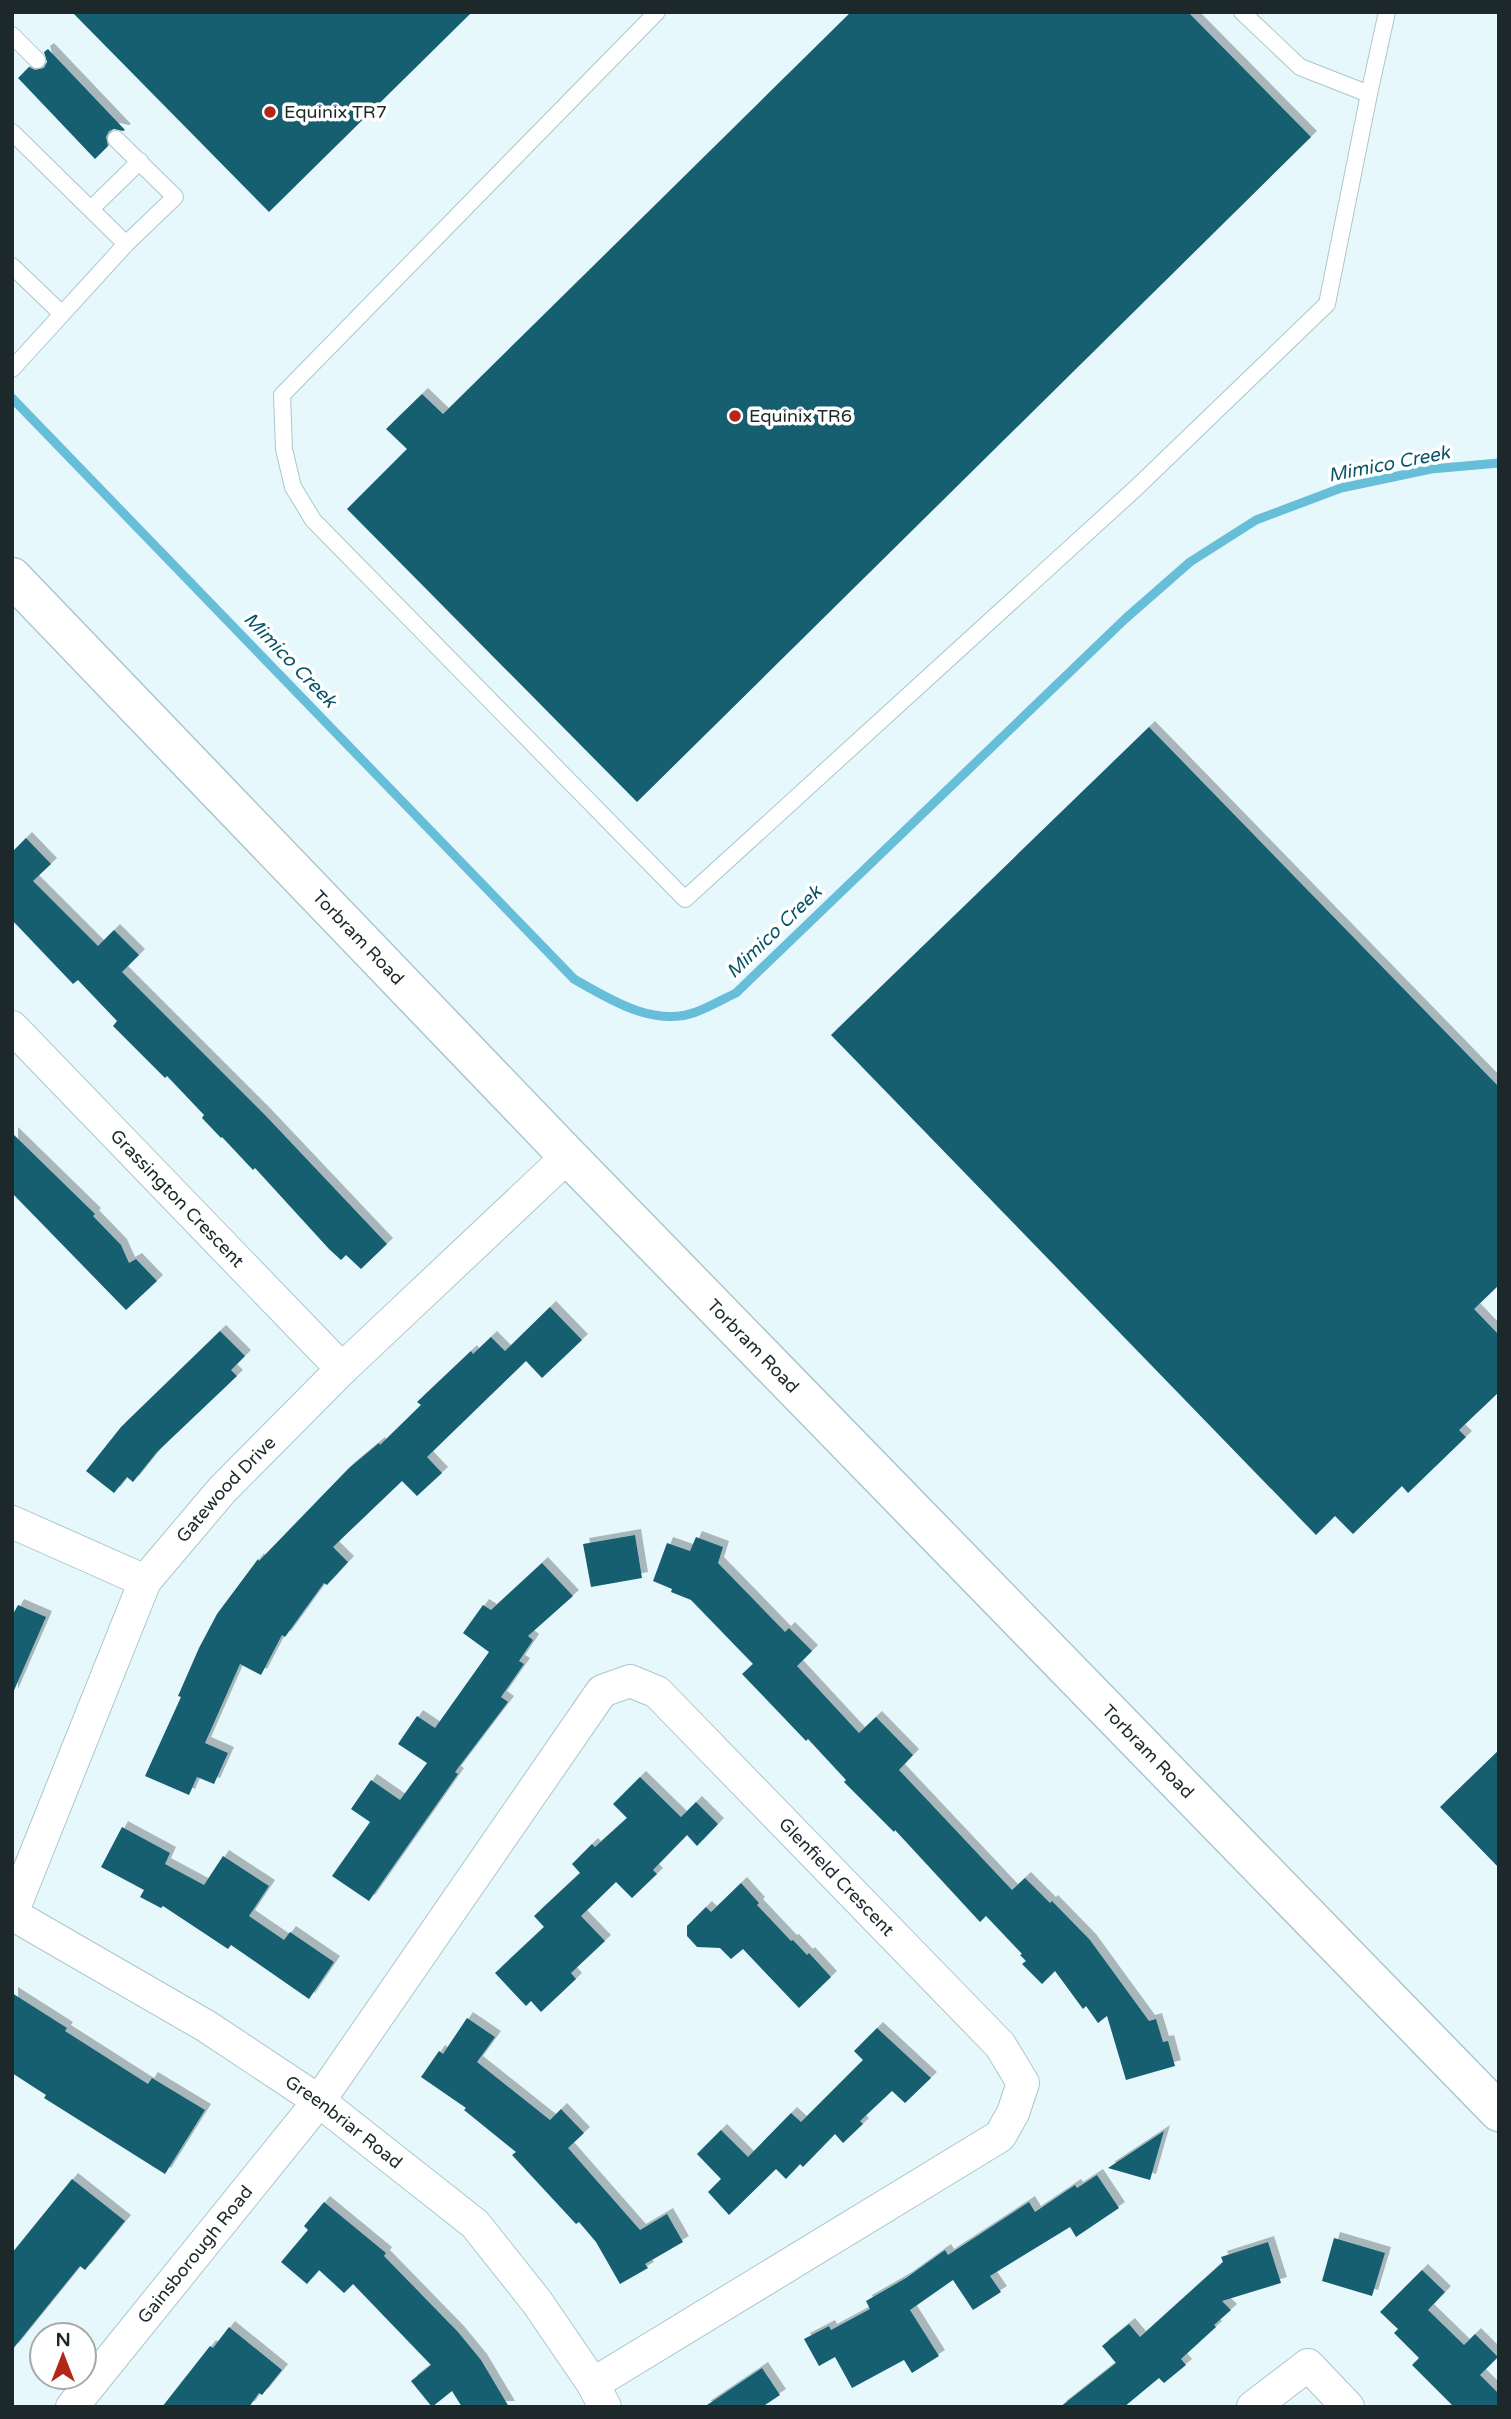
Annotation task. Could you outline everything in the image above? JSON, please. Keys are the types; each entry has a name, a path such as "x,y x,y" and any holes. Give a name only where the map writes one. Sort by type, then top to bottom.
{"main road":[{"name":"Torbram Road","path":"12,577 568,1156 1499,2112"}],"street":[{"name":"Grassington Crescent","path":"12,1027 342,1369"},
{"name":"Gatewood Drive","path":"12,1913 145,1581 222,1490 342,1369 568,1156"},
{"path":"12,1522 145,1581"},
{"name":"Glenfield Crescent","path":"319,2101 602,1691 629,1681 657,1692 1000,2045 1023,2083 1013,2113 1000,2136 599,2395"},
{"name":"Greenbriar Road","path":"12,1913 206,2026 319,2101 475,2224 537,2302 599,2395"},
{"name":"Gainsborough Road","path":"72,2407 319,2101"},
{"path":"1253,2407 1308,2365 1348,2407"}],"lane":[{"path":"657,12 282,396 284,449 293,487 313,520 685,899 1136,488 1327,304 1387,12"},
{"path":"1242,12 1300,67 1369,94"},
{"path":"12,35 37,60"},
{"path":"12,132 126,244"},
{"path":"12,369 126,244 175,197 116,139"},
{"path":"91,209 140,161"},
{"path":"12,265 62,314"}],"building":[{"name":"Equinix TR7","path":"72,12 472,12 269,212"},
{"name":"Equinix TR6","path":"851,12 1188,12 1311,137 637,802 347,509 407,449 386,429 422,394 443,414"},
{"path":"48,49 125,130 109,131 106,137 108,146 95,159 18,78 29,67 35,70 44,68 47,62 44,52"},
{"path":"1149,727 1499,1087 1499,1285 1474,1309 1499,1335 1499,1392 1459,1430 1466,1437 1408,1493 1402,1486 1353,1534 1335,1516 1316,1535 831,1035"},
{"path":"26,838 51,864 33,881 98,946 114,930 139,955 122,972 265,1115 387,1244 361,1269 346,1255 341,1260 329,1249 255,1168 253,1170 202,1118 204,1115 167,1076 165,1078 113,1026 117,1021 78,980 73,984 12,920 12,852"},
{"path":"12,1133 95,1214 93,1216 121,1245 129,1263 136,1259 157,1281 126,1310 12,1193"},
{"path":"550,1307 582,1340 542,1378 526,1361 427,1457 442,1473 417,1496 402,1481 333,1547 348,1562 327,1585 324,1583 285,1637 282,1635 261,1675 240,1664 205,1743 228,1753 214,1784 197,1777 189,1795 145,1776 181,1697 178,1696 199,1648 217,1614 258,1559 259,1561 349,1468 379,1443 380,1445 421,1405 417,1402 471,1351 473,1354 491,1337 505,1351"},
{"path":"220,1331 245,1356 231,1370 237,1376 157,1452 133,1482 127,1477 114,1493 86,1471 121,1427"},
{"path":"635,1535 642,1578 591,1587 583,1544"},
{"path":"696,1537 723,1547 718,1563 785,1632 789,1628 812,1651 797,1666 859,1733 876,1717 913,1755 899,1770 1012,1890 1025,1878 1090,1940 1149,2021 1156,2019 1163,2042 1168,2041 1175,2066 1126,2080 1107,2016 1098,2023 1086,2006 1083,2009 1055,1971 1042,1984 1022,1964 1026,1961 1020,1955 1022,1954 986,1916 980,1922 895,1830 894,1832 844,1782 846,1780 808,1739 806,1741 742,1674 753,1664 691,1600 653,1581 667,1543 690,1551"},
{"path":"542,1563 573,1596 528,1636 533,1640 519,1661 524,1664 501,1697 508,1702 455,1772 458,1774 369,1901 332,1876 370,1822 351,1809 371,1780 400,1800 427,1763 398,1744 417,1716 435,1728 489,1652 463,1633 483,1605 491,1610"},
{"path":"18,1605 46,1617 12,1695 12,1616"},
{"path":"1499,1750 1499,1868 1440,1807"},
{"path":"640,1777 681,1817 696,1802 718,1824 697,1846 687,1835 653,1870 657,1874 632,1898 616,1882 581,1916 605,1941 571,1973 576,1979 541,2012 531,2001 526,2006 495,1973 544,1927 534,1916 580,1873 572,1864 592,1844 595,1847 627,1818 613,1804"},
{"path":"122,1827 170,1853 165,1864 204,1885 223,1856 269,1886 249,1916 284,1940 290,1932 334,1962 309,1999 231,1945 228,1949 163,1906 161,1908 140,1897 144,1890 101,1867"},
{"path":"741,1883 759,1903 757,1905 791,1941 807,1955 809,1953 831,1977 799,2008 743,1949 731,1959 720,1948 697,1947 687,1936 687,1926 706,1907 711,1912"},
{"path":"12,1993 67,2028 65,2031 148,2084 152,2078 205,2110 165,2174 44,2098 46,2095 12,2073"},
{"path":"467,2018 495,2037 477,2062 550,2120 561,2109 584,2133 568,2148 640,2230 667,2214 683,2242 645,2264 648,2268 620,2284 596,2242 512,2155 516,2152 464,2110 466,2108 421,2077 439,2051 443,2054"},
{"path":"877,2028 931,2078 905,2103 892,2091 860,2121 863,2124 843,2143 835,2134 803,2167 800,2164 786,2179 776,2169 729,2215 708,2192 721,2179 697,2154 721,2130 748,2157 791,2113 801,2122 863,2060 854,2051"},
{"path":"1164,2131 1150,2180 1108,2168"},
{"path":"1097,2175 1119,2208 1076,2237 1070,2227 990,2276 1001,2292 973,2310 953,2280 910,2310 939,2356 912,2373 904,2360 852,2388 835,2357 819,2366 804,2339 829,2326 831,2330 870,2309 866,2301 906,2278 945,2250 948,2255 1029,2202 1035,2212 1075,2185 1077,2188"},
{"path":"72,2179 125,2221 85,2270 80,2266 35,2321 28,2321 28,2330 12,2350 12,2253"},
{"path":"324,2202 386,2253 384,2256 458,2332 481,2360 509,2407 462,2407 452,2391 432,2407 411,2381 431,2365 353,2284 344,2293 319,2270 307,2284 281,2262 308,2230 304,2226"},
{"path":"1334,2238 1385,2253 1372,2296 1322,2281"},
{"path":"1268,2242 1281,2283 1222,2301 1231,2310 1181,2359 1186,2365 1164,2383 1159,2378 1124,2407 1060,2407 1116,2363 1102,2346 1129,2324 1140,2337 1223,2262 1221,2257"},
{"path":"1422,2270 1445,2292 1428,2310 1464,2345 1475,2334 1498,2357 1480,2375 1499,2394 1499,2407 1454,2407 1412,2365 1419,2358 1394,2333 1398,2329 1380,2312"},
{"path":"229,2327 282,2370 262,2395 259,2393 249,2407 162,2407 210,2346 213,2348"},
{"path":"762,2368 780,2395 762,2407 704,2407"}],"waterway":[{"name":"Mimico Creek","path":"12,398 574,979 632,1009 664,1016 696,1012 736,993 1125,619 1190,562 1256,520 1341,488 1431,469 1499,463"}],"place":[{"name":"Equinix TR7","path":"270,112"},
{"name":"Equinix TR6","path":"735,416"}]}
